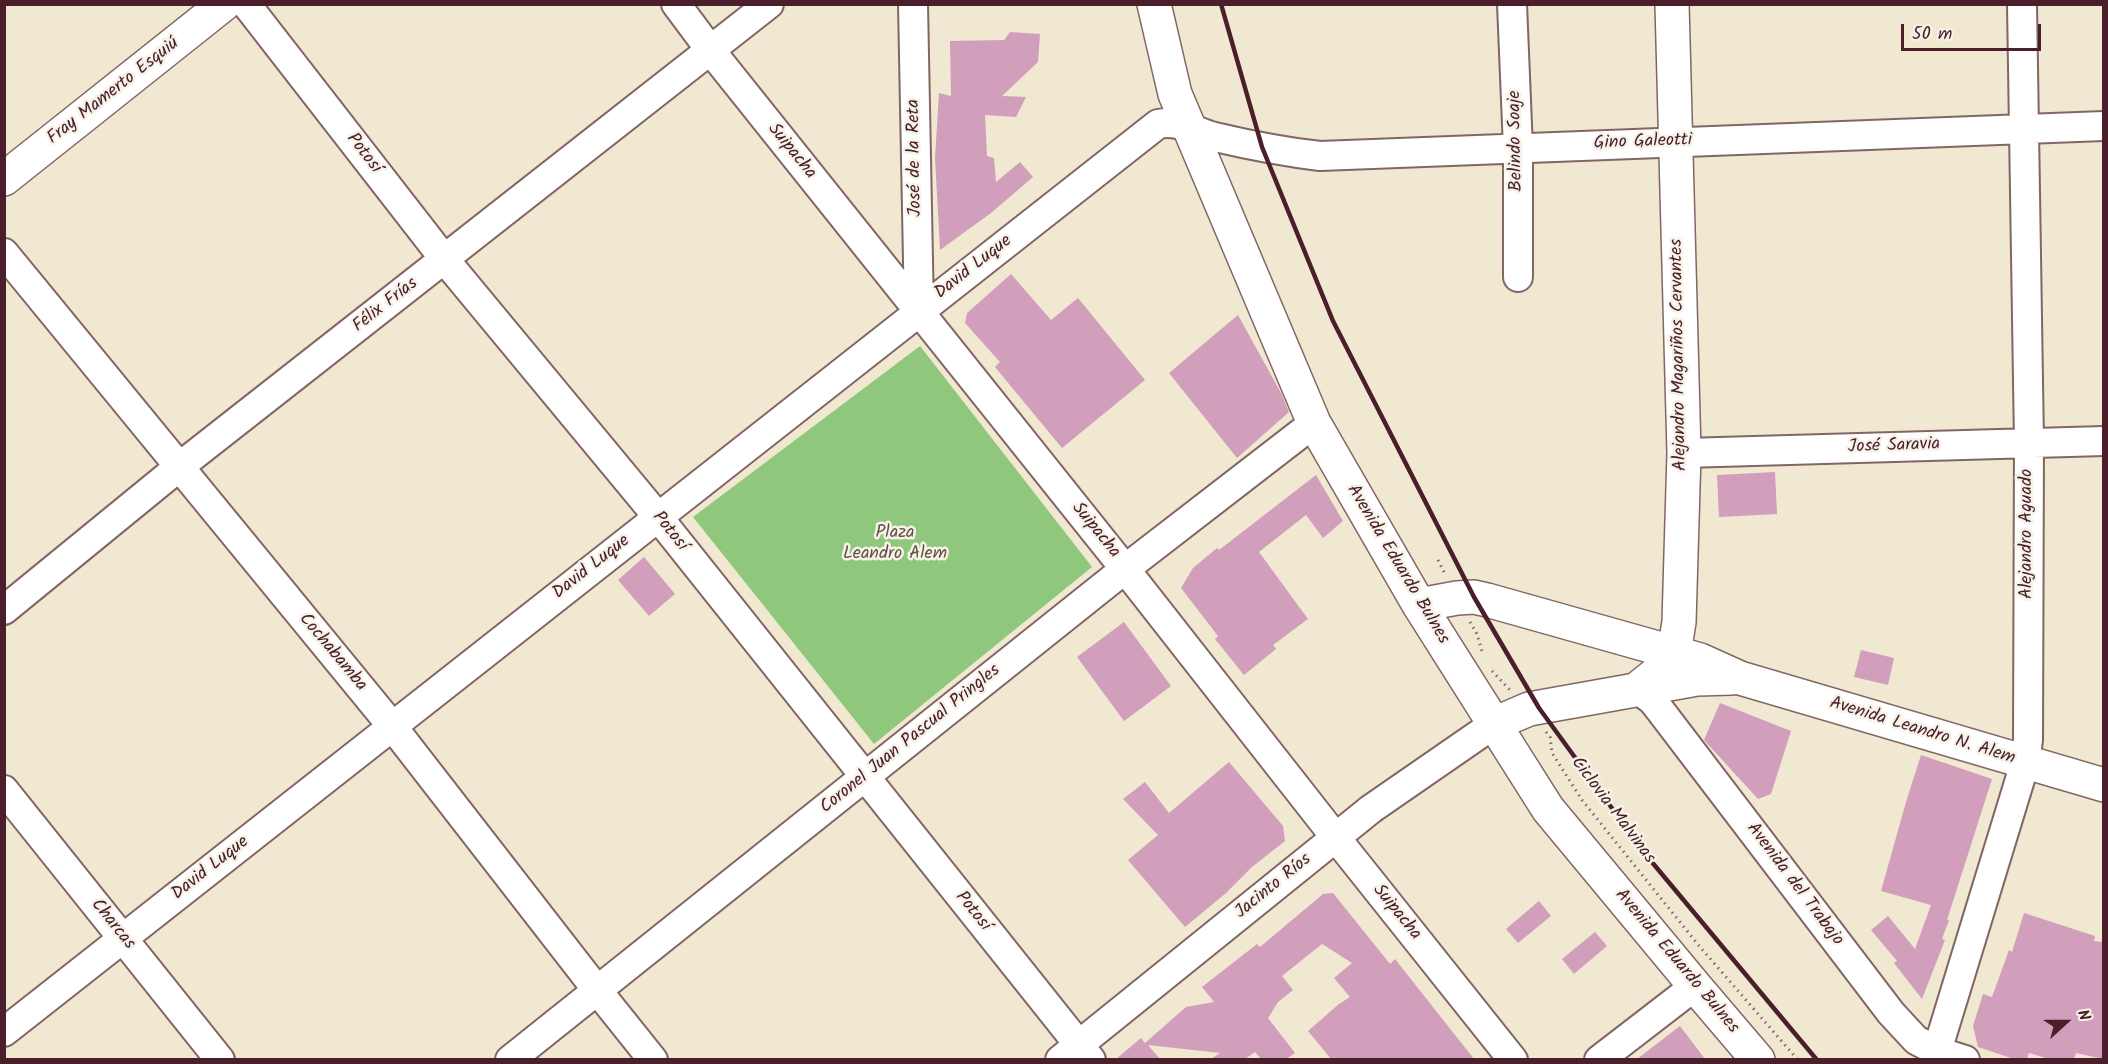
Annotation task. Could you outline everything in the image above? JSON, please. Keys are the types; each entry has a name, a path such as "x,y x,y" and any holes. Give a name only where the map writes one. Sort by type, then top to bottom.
{"main road":[{"name":"Fray Mamerto Esquiú","path":"4,179 224,4"},
{"name":"Avenida Eduardo Bulnes","path":"1154,4 1175,94 1314,423 1419,605 1548,808 1758,1059"},
{"name":"Alejandro Magariños Cervantes","path":"1672,4 1684,453 1679,622 1674,653"},
{"name":"Avenida Leandro N. Alem","path":"1419,605 1457,597 1474,597 1504,604 1700,660 1740,678 2103,785"},
{"path":"1637,689 1662,669 1674,653"},
{"name":"Avenida Leandro N. Alem","path":"1494,724 1526,709 1697,679 1740,678"}],"street":[{"name":"Potosí","path":"246,4 445,260 657,517 864,777 1077,1055"},
{"name":"Suipacha","path":"675,4 1513,1059"},
{"name":"Félix Frías","path":"4,610 179,467 769,4"},
{"name":"José de la Reta","path":"913,4 919,312"},
{"name":"Belindo Soaje","path":"1512,4 1518,148 1518,278"},
{"name":"Alejandro Aguado","path":"1938,1051 2025,763 2028,740 2029,443 2022,4"},
{"name":"David Luque","path":"4,1032 1158,124 1168,122 1187,125"},
{"name":"Gino Galeotti","path":"1187,125 1213,137 1287,152 1320,156 2103,126"},
{"name":"Cochabamba","path":"4,253 392,726 653,1059"},
{"name":"Coronel Juan Pascual Pringles","path":"510,1059 1125,569 1314,423"},
{"name":"José Saravia","path":"1684,453 2103,441"},
{"name":"Avenida del Trabajo","path":"1637,689 1652,700 1660,710 1891,1012 1916,1040 1938,1051 1965,1059"},
{"name":"Jacinto Ríos","path":"1077,1055 1371,809 1494,724"},
{"name":"Charcas","path":"4,790 220,1059"},
{"path":"1599,1059 1695,986"}],"path":[{"path":"1437,560 1476,634 1483,657"},
{"name":"Ciclovia Malvinas","path":"1490,669 1550,737 1552,753 1582,800 1700,947 1798,1059"}],"green space":[{"name":"Plaza Leandro Alem","path":"920,346 1092,567 874,744 693,517"}],"building":[{"path":"1010,32 1040,34 1038,62 1002,96 1026,97 1016,117 985,115 987,156 994,158 996,182 1020,162 1033,177 991,213 940,250 935,158 939,93 951,96 950,41 1004,40"},
{"path":"1011,274 1051,320 1078,298 1145,380 1062,448 995,367 1000,362 965,323 967,313"},
{"path":"1238,315 1289,412 1237,458 1169,373"},
{"path":"1775,472 1777,514 1719,517 1717,475"},
{"path":"1316,475 1343,521 1323,538 1306,515 1259,552 1308,619 1273,645 1276,649 1244,675 1215,639 1218,636 1181,588 1193,568"},
{"path":"644,557 675,594 649,616 618,580"},
{"path":"1124,622 1171,686 1124,721 1077,657"},
{"path":"1861,650 1894,658 1888,685 1854,677"},
{"path":"1720,703 1791,731 1771,794 1758,799 1704,740"},
{"path":"1921,755 1992,779 1947,920 1949,920 1942,939 1945,940 1922,999 1894,963 1897,961 1871,930 1888,916 1915,949 1931,905 1881,891"},
{"path":"1229,762 1283,826 1285,841 1252,867 1226,893 1185,927 1128,860 1158,835 1123,799 1145,782 1169,813"},
{"path":"1333,893 1390,964 1395,959 1474,1059 1331,1059 1308,1031 1350,997 1334,978 1352,963 1322,944 1282,976 1293,990 1278,1002 1268,1018 1295,1053 1286,1059 1261,1059 1255,1052 1245,1059 1211,1059 1220,1053 1148,1045 1160,1059 1116,1059 1141,1038 1145,1043 1186,1007 1214,1002 1202,987 1257,944 1260,947 1323,894"},
{"path":"1539,901 1551,916 1518,943 1506,929"},
{"path":"2024,913 2095,936 2094,941 2103,942 2103,1059 2076,1053 2074,1059 2049,1059 2029,1053 2027,1059 2014,1059 1978,1047 1973,1026 1983,994 1992,997 2009,950 2012,952"},
{"path":"1595,932 1607,946 1574,974 1562,959"},
{"path":"1680,1026 1705,1059 1637,1059"}],"railway":[{"path":"1221,4 1262,147 1333,321 1474,597 1539,708 1646,855 1817,1060"}]}
